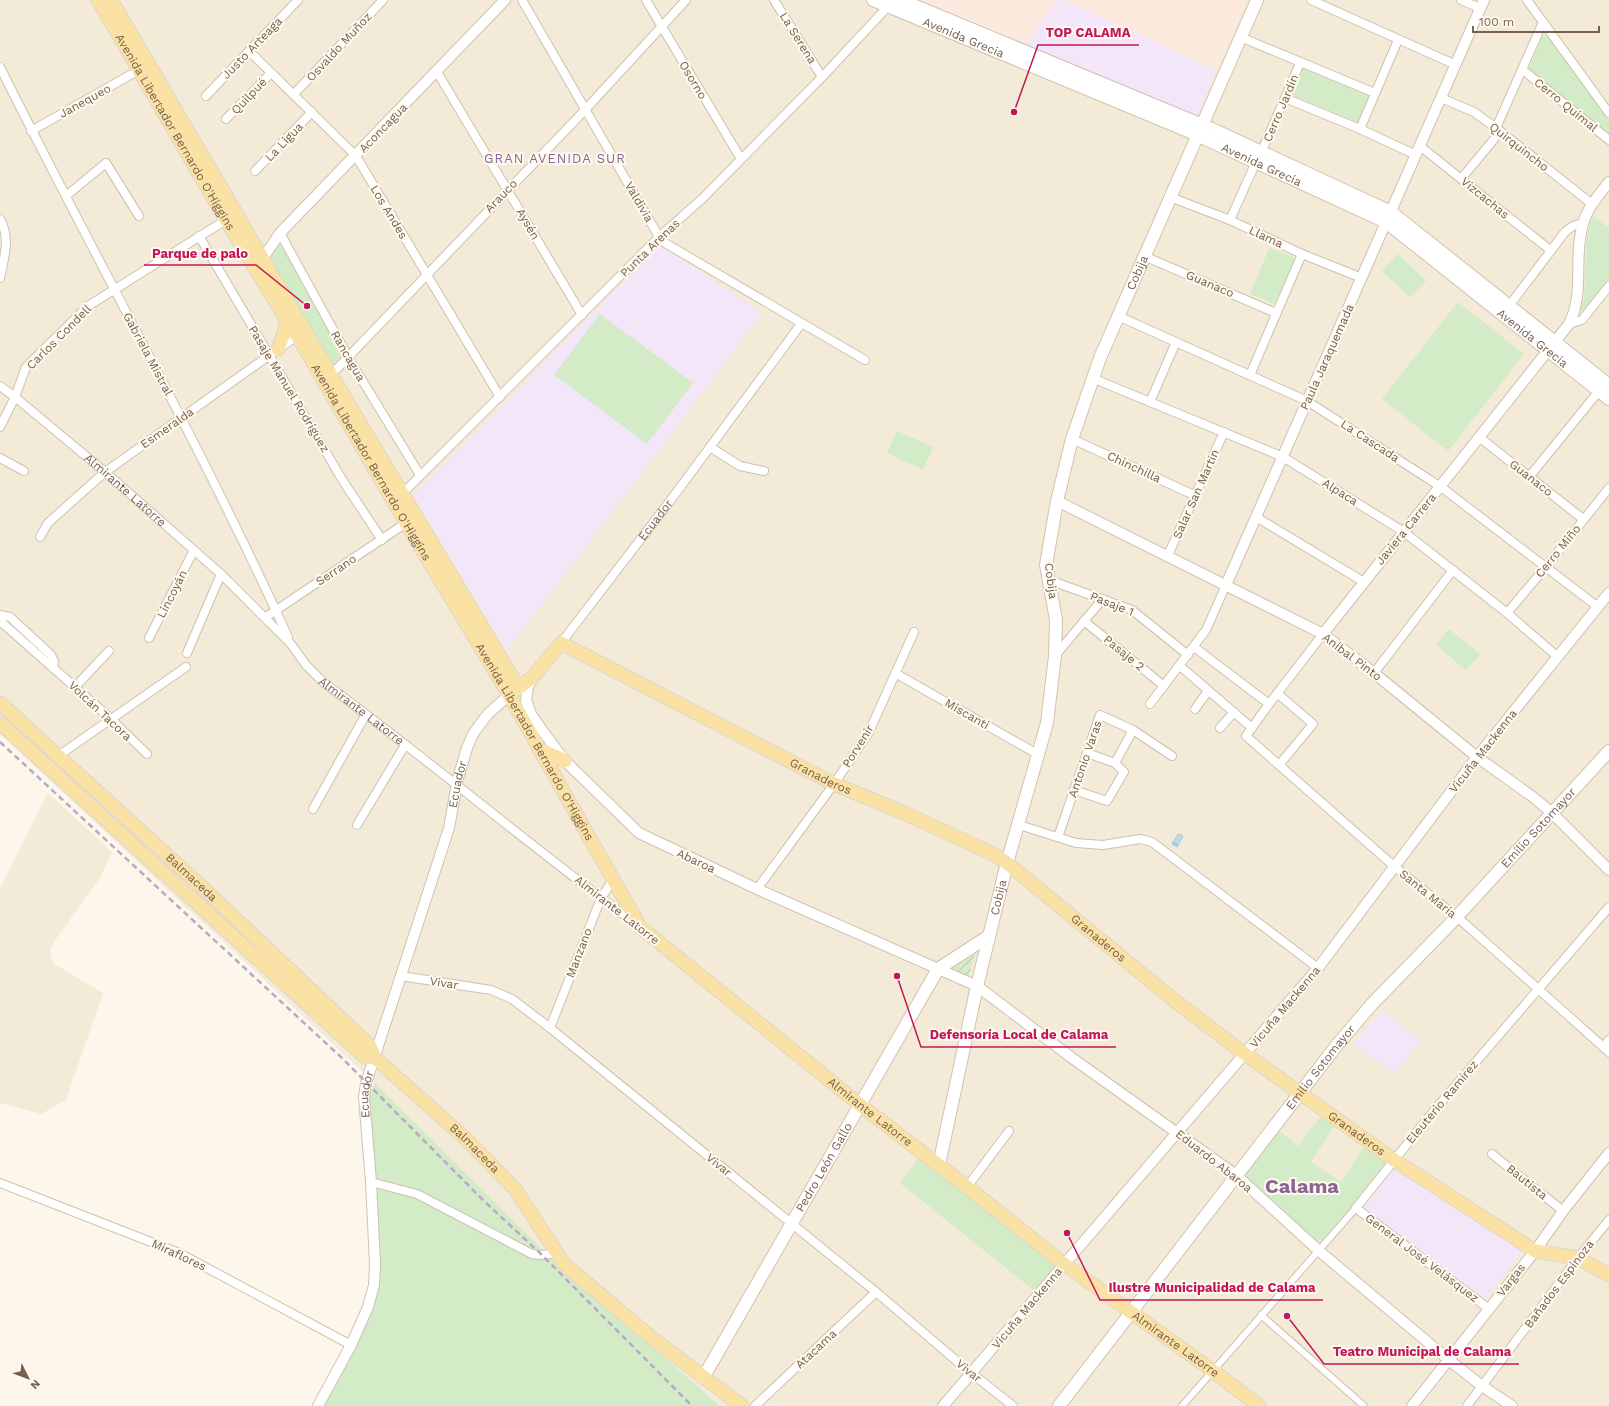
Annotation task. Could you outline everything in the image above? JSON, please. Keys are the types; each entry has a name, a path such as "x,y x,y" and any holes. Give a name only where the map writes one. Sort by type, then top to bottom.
{"main road":[{"name":"Avenida Grecia","path":"873,0 891,3 1199,130"},
{"name":"Avenida Grecia","path":"901,0 1199,130 1388,217 1509,306 1552,346"},
{"name":"Cobija","path":"939,1165 977,986 1007,863 1048,723 1055,656 1056,620 1046,565 1057,500 1072,439 1092,378 1118,316 1257,0"},
{"name":"Avenida Libertador Bernardo O'Higgins","path":"104,1 139,70 226,220 285,318 301,333 305,348 406,523 513,691"},
{"name":"Avenida Libertador Bernardo O'Higgins","path":"104,1 263,258 301,333 331,375 402,493 513,691 539,750 640,927"},
{"name":"Avenida Grecia","path":"1388,217 1552,346 1606,392"},
{"path":"273,352 286,328 285,318"},
{"path":"273,352 296,346 305,348"},
{"name":"Ecuador","path":"513,691 533,677 561,644"},
{"name":"Granaderos","path":"561,644 834,784 902,812 1007,863 1175,1001 1245,1054 1394,1160 1535,1251 1578,1258 1609,1276"},
{"name":"Balmaceda","path":"0,703 238,921 370,1046 375,1058 492,1164 515,1189 564,1264 653,1339 742,1406"},
{"name":"Balmaceda","path":"0,723 365,1057 375,1058"},
{"path":"539,750 565,762"},
{"name":"Emilio Sotomayor","path":"1059,1406 1336,1045 1372,1004 1609,751"},
{"name":"Almirante Latorre","path":"640,927 859,1104 1064,1264 1213,1371 1259,1406"},
{"name":"Pedro León Gallo","path":"703,1378 859,1104 938,969 989,936"},
{"name":"Balmaceda","path":"703,1378 731,1406"}],"street":[{"name":"Justo Arteaga","path":"206,96 298,0"},
{"name":"Osvaldo Muñoz","path":"294,94 383,0"},
{"name":"Aconcagua","path":"263,258 280,233 505,0"},
{"name":"Valdivia","path":"522,0 585,110 665,243 801,324 865,360"},
{"name":"Osorno","path":"646,0 741,159"},
{"name":"Arauco","path":"331,375 426,274 585,110 686,0"},
{"name":"La Serena","path":"774,0 822,77"},
{"path":"1311,0 1327,3 1398,40 1456,65"},
{"path":"1461,0 1482,4"},
{"name":"Cerro Quimal","path":"1527,0 1609,112"},
{"name":"Punta Arenas","path":"402,493 660,237 703,198 822,77 891,3"},
{"name":"Paula Jaraquemada","path":"1150,704 1206,630 1482,4"},
{"path":"1462,179 1498,130 1543,22"},
{"path":"1240,37 1375,93"},
{"path":"1360,129 1398,40"},
{"name":"Los Andes","path":"249,51 356,156 500,397"},
{"name":"Cerro Jardín","path":"1230,220 1300,63"},
{"name":"Gabriela Mistral","path":"0,67 31,131 182,418 276,610 291,644"},
{"name":"Janequeo","path":"31,131 139,70"},
{"name":"Cerro Quimal","path":"1523,70 1609,140"},
{"name":"Aysén","path":"437,72 582,315"},
{"name":"Quilpué","path":"226,119 271,73"},
{"name":"Vizcachas","path":"1285,98 1360,129 1418,150 1462,179 1550,250"},
{"name":"Quirquincho","path":"1441,98 1474,112 1592,204"},
{"name":"La Ligua","path":"255,171 312,112"},
{"path":"66,196 106,163 139,216"},
{"name":"Javiera Carrera","path":"1246,736 1268,704 1569,324 1574,315 1578,290 1580,235 1583,222 1592,204 1609,182"},
{"name":"Llama","path":"1170,197 1230,220 1302,254 1362,278"},
{"path":"0,219 6,231 7,241 0,278"},
{"name":"Carlos Condell","path":"0,426 15,397 26,367 88,306 226,220"},
{"path":"1509,306 1550,250 1569,229 1583,222"},
{"name":"Rancagua","path":"280,233 348,357 420,476"},
{"name":"Pasaje Manuel Rodríguez","path":"199,236 273,352 343,481 382,540"},
{"path":"1250,375 1302,254"},
{"name":"Guanaco","path":"1144,256 1276,313"},
{"name":"Javiera Carrera","path":"1569,324 1582,320 1609,286"},
{"name":"La Cascada","path":"1118,316 1307,401 1441,486 1545,568 1598,607"},
{"name":"Ecuador","path":"561,644 801,324"},
{"name":"Esmeralda","path":"40,537 48,523 105,472 301,333"},
{"path":"1150,402 1176,342"},
{"name":"Alpaca","path":"1092,378 1283,457 1404,532 1558,656"},
{"name":"Almirante Latorre","path":"0,386 105,472 221,574 266,617 291,644 315,675 640,927"},
{"path":"1529,477 1606,392"},
{"name":"Salar San Martín","path":"1168,556 1224,432"},
{"name":"Guanaco","path":"1478,437 1583,519"},
{"name":"Chinchilla","path":"1072,439 1196,496"},
{"path":"710,447 740,466 764,471"},
{"path":"0,458 24,471"},
{"name":"Cerro Miño","path":"1506,613 1545,568 1609,488"},
{"name":"Aníbal Pinto","path":"1057,500 1323,634 1374,673 1477,757 1533,797 1552,813 1609,870"},
{"path":"1256,517 1364,582"},
{"name":"Serrano","path":"266,617 406,523"},
{"name":"Lincoyán","path":"150,638 194,550"},
{"path":"1374,673 1453,570"},
{"path":"187,653 221,574"},
{"name":"Pasaje 1","path":"1049,580 1132,610 1188,655"},
{"name":"Vicuña Mackenna","path":"942,1406 972,1373 1318,968 1477,757 1609,593"},
{"path":"1055,656 1084,620 1103,600"},
{"name":"Volcán Tacora","path":"0,614 10,617 51,655 54,661 53,668"},
{"name":"Volcán Tacora","path":"0,620 147,754"},
{"name":"Pasaje 2","path":"1084,620 1164,686"},
{"name":"Porvenir","path":"757,889 834,784 869,732 914,632"},
{"path":"1194,647 1268,704"},
{"path":"75,688 109,651"},
{"path":"1180,666 1252,728"},
{"path":"58,756 186,667"},
{"name":"Miscanti","path":"895,673 1039,755"},
{"name":"Abaroa","path":"533,677 527,694 527,706 542,730 565,762 639,833 757,889 938,969"},
{"name":"Ecuador","path":"318,1406 351,1345 368,1307 374,1286 375,1264 371,1182 364,1097 366,1082 449,828 457,784 467,748 473,734 487,715 513,691"},
{"path":"1195,708 1208,691"},
{"path":"1277,693 1313,724 1279,765"},
{"path":"1220,728 1234,712"},
{"path":"313,810 366,714"},
{"name":"Antonio Varas","path":"1058,836 1100,715 1133,730 1172,756"},
{"path":"1115,763 1133,730"},
{"name":"Santa María","path":"1246,736 1395,867 1456,916 1606,1049"},
{"path":"357,825 405,745"},
{"path":"1074,790 1107,801 1124,772 1115,763 1087,753"},
{"path":"1019,825 1082,844 1103,845 1140,839 1152,842 1318,968"},
{"name":"Manzano","path":"550,1028 601,898 613,880"},
{"name":"Eleuterio Ramírez","path":"1182,1406 1356,1208 1432,1113 1609,907"},
{"name":"Eduardo Abaroa","path":"938,969 977,986 1072,1058 1236,1175 1318,1250 1449,1360 1482,1386 1512,1406"},
{"name":"Vivar","path":"401,976 491,990 512,999 550,1028 876,1292 1013,1406"},
{"path":"1606,1049 1609,1040"},
{"path":"967,1187 1009,1131"},
{"name":"Bautista","path":"1492,1154 1563,1210"},
{"name":"Vargas","path":"1412,1406 1535,1251 1563,1210 1609,1154"},
{"path":"371,1182 417,1194 532,1254 542,1255 558,1253"},
{"name":"Miraflores","path":"0,1183 179,1253 351,1345"},
{"name":"General José Velásquez","path":"1356,1208 1489,1309"},
{"name":"Bañados Espinoza","path":"1467,1406 1578,1258 1609,1220"},
{"name":"Atacama","path":"755,1406 876,1292"},
{"path":"1261,1316 1364,1406"}],"shaded area":[{"path":"0,0 1609,0 1609,1406 720,1406 551,1258 375,1083 0,734"},
{"path":"917,0 1057,0 1025,45"},
{"path":"1057,0 1063,0 1216,70 1199,113 1193,116 1025,45"},
{"path":"1063,0 1247,0 1216,70"},
{"path":"660,245 762,313 507,651 414,495"},
{"path":"48,793 112,852 100,878 58,936 50,950 53,963 103,993 66,1100 41,1114 0,1103 0,889"},
{"path":"1382,1010 1421,1041 1395,1073 1353,1045"},
{"path":"1395,1166 1522,1250 1485,1300 1361,1211"}],"green space":[{"path":"1547,35 1609,119 1609,136 1529,69 1542,36"},
{"path":"1304,67 1371,94 1359,123 1292,95"},
{"path":"1593,216 1609,228 1609,279 1585,314 1579,308 1584,301 1587,235"},
{"path":"280,233 348,357 333,367 265,255"},
{"path":"1269,248 1296,258 1274,304 1250,294"},
{"path":"1398,254 1426,281 1410,297 1382,271"},
{"path":"1458,302 1524,354 1448,451 1382,399"},
{"path":"600,314 693,383 647,444 554,375"},
{"path":"897,431 933,447 923,470 887,453"},
{"path":"1449,629 1480,654 1466,670 1436,645"},
{"path":"975,955 968,979 948,968"},
{"path":"375,1083 551,1258 720,1406 320,1406 372,1304 377,1251 377,1192 369,1094"},
{"path":"1321,1116 1335,1125 1311,1162 1341,1182 1365,1145 1390,1162 1323,1240 1317,1241 1244,1177 1245,1170 1277,1129 1298,1146"},
{"path":"920,1156 1060,1264 1036,1292 900,1183"}],"water":[{"path":"1178,834 1183,836 1177,847 1172,844"}],"railway":[{"path":"0,742 342,1058 484,1201 542,1255 692,1406"}],"place":[{"name":"TOP CALAMA","path":"1014,112"},
{"name":"Parque de palo","path":"307,306"},
{"name":"Defensoría Local de Calama","path":"897,976"},
{"name":"Ilustre Municipalidad de Calama","path":"1067,1233"},
{"name":"Teatro Municipal de Calama","path":"1287,1316"}],"district":[{"name":"GRAN AVENIDA SUR","path":"555,158"},
{"name":"Calama","path":"1302,1186"}]}
